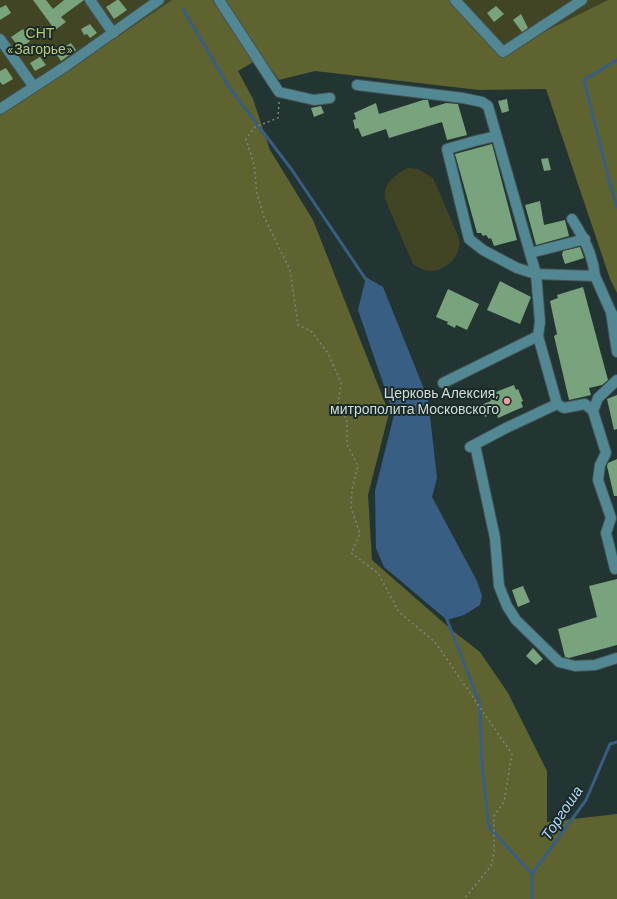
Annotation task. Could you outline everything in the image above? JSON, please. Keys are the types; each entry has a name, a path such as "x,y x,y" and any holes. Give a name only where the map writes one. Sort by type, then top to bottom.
{"street":[{"path":"90,0 113,33"},
{"path":"0,109 113,33 158,0"},
{"path":"219,0 279,92 314,100 330,98"},
{"path":"455,0 503,52 582,0"},
{"path":"0,39 34,87"},
{"path":"357,85 482,102 488,106 536,274 540,322 538,336 557,404 564,408 585,404 593,411 606,453 600,465 598,480 611,518 606,534 615,569"},
{"path":"496,136 475,140 447,149 469,239 483,250 517,268 536,274 595,276"},
{"path":"572,219 585,239 594,264 595,276 611,312 617,321"},
{"path":"530,253 585,239"},
{"path":"611,312 617,352"},
{"path":"443,383 538,336"},
{"path":"593,411 598,398 617,380"},
{"path":"557,404 506,428 473,446 495,538 499,586 507,606 516,620 559,662 575,666 595,665 617,658"}],"path":[{"path":"279,92 278,118 255,127 246,138 254,164 257,194 264,217 290,270 298,325 311,331 324,347 341,383 338,404 347,420 347,444 358,466 352,489 351,508 360,534 351,553 378,573 399,612 435,642 512,754 504,802 494,816 494,853 491,866 464,899"}],"green space":[{"name":"СНТ «Загорье»","path":"0,0 172,0 0,115"},
{"path":"172,0 453,0 503,52 608,0 617,0 617,293 610,279 546,89 479,90 315,71 279,80 262,57 238,71 253,99 270,150 313,220 389,413 368,495 372,560 453,631 480,652 508,693 547,771 547,822 617,814 617,899 0,899 0,115"},
{"path":"453,0 608,0 503,52"},
{"path":"408,168 418,169 433,178 459,238 456,255 448,265 437,270 430,271 421,269 413,264 385,199 388,184 394,176"}],"water":[{"path":"366,277 383,287 428,399 437,478 432,497 477,581 482,596 480,605 464,615 447,620 384,567 376,548 375,491 394,415 358,310"}],"building":[{"path":"33,0 46,0 53,9 64,0 84,0 61,17 66,22 55,30"},
{"path":"119,0 127,10 114,19 106,7"},
{"path":"6,5 11,13 0,20 0,8"},
{"path":"496,6 504,14 494,22 487,13"},
{"path":"521,14 528,28 522,32 513,20"},
{"path":"90,24 97,33 90,38 87,34 84,35 81,29"},
{"path":"23,29 30,41 20,49 11,37"},
{"path":"71,43 76,50 61,61 55,52"},
{"path":"40,57 46,65 35,71 30,63"},
{"path":"6,68 13,79 3,85 0,82 0,71"},
{"path":"507,99 509,111 502,113 498,101"},
{"path":"423,100 428,100 430,108 446,103 458,104 467,135 447,140 442,122 389,138 386,129 362,137 358,128 355,129 353,120 356,119 354,113 376,103 379,114"},
{"path":"321,106 324,113 314,117 311,108"},
{"path":"492,144 517,240 494,246 491,238 489,239 486,235 483,236 481,233 477,233 455,154"},
{"path":"548,158 551,170 544,171 541,159"},
{"path":"540,201 544,225 565,220 569,236 536,245 525,205"},
{"path":"580,247 584,258 565,264 562,255 563,251"},
{"path":"500,281 531,297 520,324 487,310"},
{"path":"583,287 608,380 602,385 589,388 591,395 569,400 554,336 557,334 550,301 558,298 557,295"},
{"path":"448,289 479,304 467,330 456,325 455,328 447,324 448,322 436,317"},
{"name":"Церковь Алексия, митрополита Московского","path":"514,385 516,390 518,389 523,401 521,402 523,407 498,418 496,412 485,417 481,405 491,401 488,395"},
{"path":"617,395 617,429 614,430 607,399"},
{"path":"617,459 617,496 614,496 607,466 608,463"},
{"path":"617,579 617,645 569,658 565,657 558,629 597,617 589,586"},
{"path":"523,586 530,602 518,607 512,590"},
{"path":"533,648 543,659 536,665 526,656"}],"waterway":[{"path":"183,9 229,87 292,170 367,281"},
{"name":"Торгоша","path":"617,60 584,80 617,207"},
{"path":"446,617 480,704 482,766 489,827 532,874"},
{"name":"Торгоша","path":"532,899 532,874 586,800 610,744 617,742"}],"place":[{"name":"Церковь Алексия, митрополита Московского","path":"507,401"}]}
